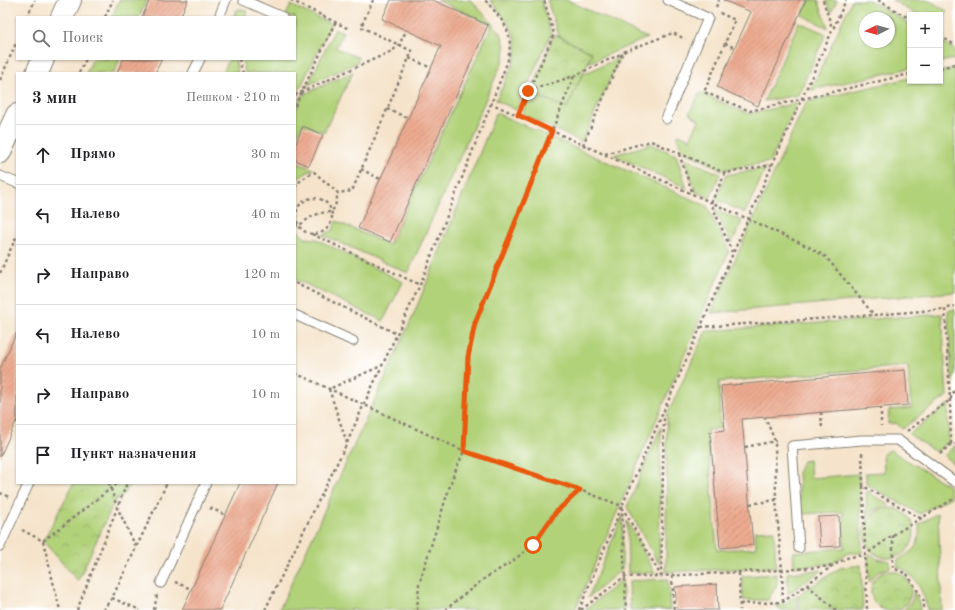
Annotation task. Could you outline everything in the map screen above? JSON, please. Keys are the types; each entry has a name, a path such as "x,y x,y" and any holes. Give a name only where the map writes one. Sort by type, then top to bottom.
{"main road":[{"path":"62,16 70,0"},
{"path":"37,72 43,60"},
{"path":"0,152 16,117"}],"lane":[{"path":"219,16 226,0"},
{"path":"243,0 280,16"},
{"path":"666,118 708,18 668,0"},
{"path":"194,72 200,60"},
{"path":"0,176 16,183"},
{"path":"296,315 352,341"},
{"path":"799,548 792,446 862,440 898,440 955,482"},
{"path":"0,546 30,484"},
{"path":"161,583 206,484"}],"path":[{"path":"28,16 35,0"},
{"path":"105,16 112,0"},
{"path":"291,0 336,21 349,29"},
{"path":"296,186 301,180 314,172 338,192 352,191 412,51 361,27 373,0"},
{"path":"265,610 348,443 364,404 420,285 490,103 507,63 511,48 510,35 501,18 485,0"},
{"path":"518,115 554,34 544,0"},
{"path":"823,0 832,28"},
{"path":"580,610 622,506 701,327 732,252 832,28 846,0"},
{"path":"878,0 907,17"},
{"path":"296,104 336,21"},
{"path":"296,95 392,51 399,45 406,31"},
{"path":"528,91 574,76 623,52 673,33 697,44"},
{"path":"943,38 955,45"},
{"path":"0,80 16,43"},
{"path":"735,48 725,43 704,92 750,111 907,75"},
{"path":"584,146 623,52"},
{"path":"409,58 431,68"},
{"path":"80,72 86,60"},
{"path":"239,60 243,72"},
{"path":"943,67 955,64"},
{"path":"417,610 419,584 452,479 464,451 468,357 475,323 574,76"},
{"path":"490,103 810,247 826,257 874,315"},
{"path":"387,109 408,118"},
{"path":"605,154 651,141 725,173 772,165"},
{"path":"679,154 693,195"},
{"path":"361,169 380,179"},
{"path":"710,203 725,173"},
{"path":"297,226 315,215 331,212 336,207 338,192"},
{"path":"297,226 297,213 302,203 313,199 324,202 331,212 332,217 327,228 323,232 312,234"},
{"path":"710,203 732,252"},
{"path":"297,226 420,285"},
{"path":"0,273 15,244"},
{"path":"296,284 397,334"},
{"path":"701,327 874,315 945,309 955,306"},
{"path":"945,309 951,444"},
{"path":"329,389 382,366"},
{"path":"296,372 464,451 580,490 622,506 661,576"},
{"path":"329,389 348,443"},
{"path":"903,434 950,400 955,389"},
{"path":"881,407 881,429"},
{"path":"661,576 664,412"},
{"path":"821,412 823,435"},
{"path":"765,417 775,441 776,500 783,602"},
{"path":"862,440 867,610"},
{"path":"937,457 951,444 955,444"},
{"path":"109,484 117,507 136,547"},
{"path":"43,541 117,484"},
{"path":"77,610 127,484"},
{"path":"103,610 112,598 167,484"},
{"path":"863,486 922,519"},
{"path":"445,610 485,578 533,545 556,512 580,490"},
{"path":"740,604 783,602 832,566 849,557 865,555 894,535 955,498"},
{"path":"750,504 776,500"},
{"path":"198,502 226,515"},
{"path":"622,506 626,610"},
{"path":"11,524 43,541 60,610"},
{"path":"894,535 893,568 907,574 924,601 924,610"},
{"path":"580,610 624,577 740,573 832,566"},
{"path":"740,573 740,610"},
{"path":"672,576 674,610"},
{"path":"807,585 836,610"},
{"path":"112,598 140,610"}],"green space":[{"path":"119,0 147,0 139,16 112,16"},
{"path":"437,0 471,0 501,33 505,47 504,58 408,273 323,235 333,230 336,221 389,245 492,25"},
{"path":"490,0 541,0 551,34 516,110 496,100 511,70 515,58 516,48 515,38 510,28"},
{"path":"547,0 567,0 647,38 588,63 592,53 559,36"},
{"path":"809,0 818,0 828,28 802,15"},
{"path":"826,0 837,0 831,13"},
{"path":"852,0 869,0 890,12 859,12 859,48 895,48 895,15 907,22 907,69 811,90"},
{"path":"892,0 928,0 947,11 943,18 943,12 912,12"},
{"path":"291,5 331,24 299,90 296,91 296,72 245,72 242,60 296,60 296,16 286,16"},
{"path":"242,9 247,11 245,16 234,16 237,10"},
{"path":"799,22 826,34 798,95 764,101"},
{"path":"335,29 343,32 336,48 359,58 356,63 308,85"},
{"path":"554,34 592,53 567,108 531,93"},
{"path":"943,43 955,50 955,59 943,61"},
{"path":"620,57 582,142 522,114 531,93 567,108 582,75"},
{"path":"92,60 120,60 114,72 86,72"},
{"path":"229,60 235,60 238,72 223,72"},
{"path":"955,68 955,292 711,313 806,102 907,79 907,84 943,84 943,71"},
{"path":"353,72 324,132 302,124 296,139 296,110 302,95"},
{"path":"700,93 749,114 797,103 770,162 722,170 684,151 677,138 679,134 690,139 699,120 689,113"},
{"path":"496,113 707,206 729,251 575,610 279,610 413,316"},
{"path":"651,144 676,155 687,188 614,155"},
{"path":"684,158 720,174 710,198 696,192"},
{"path":"296,162 313,169 296,179"},
{"path":"766,168 745,213 715,199 726,175"},
{"path":"714,209 742,221 732,243"},
{"path":"296,229 305,238 316,239 403,282 383,321 296,279"},
{"path":"955,309 955,376 952,382 948,311"},
{"path":"942,314 947,396 902,429 896,423 888,424 889,410 911,408 908,366 719,382 720,428 707,430 717,550 756,548 755,531 774,530 776,567 666,572 667,415 706,331"},
{"path":"948,404 949,442 936,452 909,434"},
{"path":"661,427 659,564 627,507"},
{"path":"955,446 955,465 944,456"},
{"path":"890,450 949,486 951,497 920,514 866,484 866,473 884,472 883,454"},
{"path":"809,460 811,478 859,474 862,553 848,553 831,564 794,567 793,552 844,548 843,512 800,514 798,471 803,461"},
{"path":"73,484 130,484 128,489 115,500 78,581 43,541"},
{"path":"866,491 890,505 873,510 867,517"},
{"path":"889,508 899,510 907,515 912,523 914,533 912,543 907,551 899,556 889,558 879,556 871,551 866,543 864,533 866,523 871,515 879,510"},
{"path":"938,513 942,610 927,610 924,597 918,584 908,573 897,567 898,560 913,550 916,546 919,537 919,524"},
{"path":"623,515 622,569 588,598"},
{"path":"627,521 655,573 628,573"},
{"path":"871,554 877,559 890,561 890,568 879,571 869,582 868,556"},
{"path":"861,565 863,610 800,610 799,594 840,568"},
{"path":"822,570 788,594 787,573"},
{"path":"895,571 902,574 908,580 911,591 910,599 902,608 895,611 887,611 880,608 872,599 871,587 874,580 883,572"},
{"path":"777,574 777,585 768,600 743,600 742,576"},
{"path":"668,579 670,610 630,610 629,581"},
{"path":"622,580 624,610 585,610"},
{"path":"914,592 919,603 920,610 904,610 912,601"},
{"path":"797,594 798,610 778,610 778,605 784,605"}],"building":[{"path":"150,0 188,0 180,16 142,16"},
{"path":"391,0 433,0 488,25 390,242 358,228 441,46 382,19"},
{"path":"723,0 806,0 758,106 717,87 751,12"},
{"path":"123,60 162,60 156,72 117,72"},
{"path":"303,126 323,135 309,166 296,160 296,144"},
{"path":"16,334 16,421 0,457 0,369"},
{"path":"905,370 908,405 742,419 753,545 720,548 710,432 725,430 721,386"},
{"path":"240,484 278,484 220,610 182,610"},
{"path":"839,516 840,546 820,547 818,517"},
{"path":"717,584 718,610 677,610 675,587"}],"route":[{"path":"528,91 518,115 552,131 475,323 468,357 464,451 580,490 556,512 533,545"}]}
